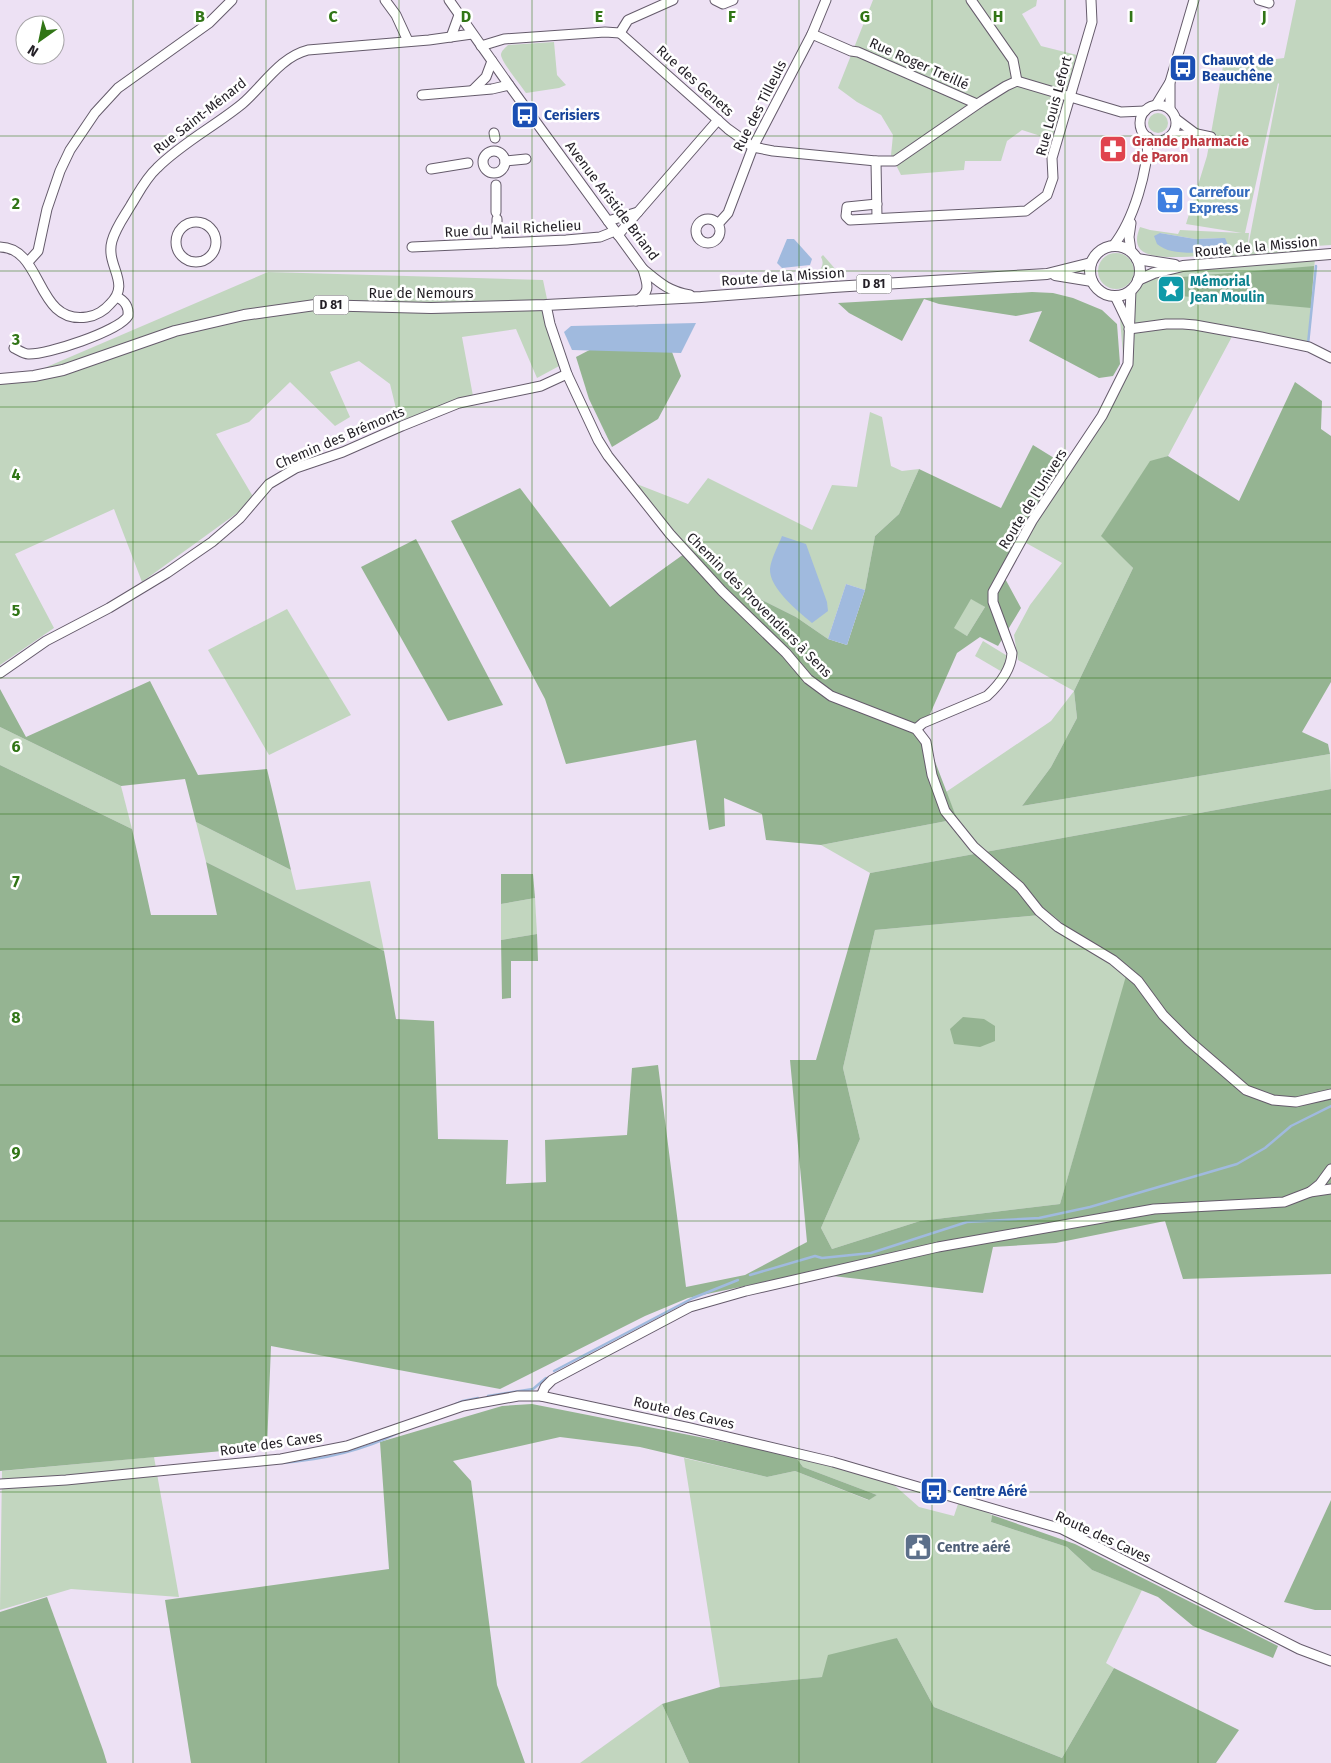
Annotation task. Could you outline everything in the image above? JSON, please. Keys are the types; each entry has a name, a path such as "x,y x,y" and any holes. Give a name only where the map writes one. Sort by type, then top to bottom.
{"main road":[{"path":"1134,255 1140,270 1138,280 1131,290 1115,296 1101,292 1092,281 1091,263 1100,251 1113,246 1119,246 1134,255 1183,266"},
{"name":"Route de la Mission","path":"1183,266 1331,254"},
{"name":"D 81","path":"1047,274 1091,263"},
{"path":"1138,280 1154,273 1183,266"},
{"name":"D 81","path":"1047,274 1092,281"},
{"name":"Route de la Mission","path":"701,298 833,287 1047,274"},
{"name":"Rue de Nemours","path":"0,379 34,376 63,370 175,331 244,315 306,306 431,308 701,298"}],"street":[{"path":"28,262 38,251 47,209 60,171 74,144 95,113 118,88 209,23 232,0"},
{"path":"385,0 396,15 408,41"},
{"name":"Avenue Aristide Briand","path":"449,0 508,85 643,268 664,287 701,298"},
{"path":"481,46 504,39 605,32 620,33 628,20 673,0"},
{"path":"715,0 724,4 733,0"},
{"name":"Rue des Tilleuls","path":"718,224 728,214 753,146 812,34 826,0"},
{"path":"971,0 1013,60 1017,81 1121,112 1145,111 1156,105 1170,82 1194,0"},
{"name":"Rue Louis Lefort","path":"877,204 847,206 846,216 850,220 1026,211 1047,195 1053,178 1052,158 1092,22 1091,0"},
{"path":"1259,0 1269,3"},
{"path":"451,37 459,15"},
{"name":"Rue des Genets","path":"620,33 718,120 753,146"},
{"name":"Rue Saint-Ménard","path":"14,348 27,354 58,349 115,326 127,319 129,313 126,303 117,297 120,285 110,254 112,240 117,227 146,180 167,158 234,110 258,90 285,62 300,52 308,50 472,34"},
{"name":"Rue Roger Treillé","path":"812,34 977,104 1017,81"},
{"path":"473,90 486,77 492,61"},
{"path":"1170,82 1170,109 1176,119 1196,134"},
{"path":"422,95 492,89 508,85"},
{"path":"753,146 773,150 876,161 895,161 977,104"},
{"path":"1156,105 1170,109"},
{"path":"1141,128 1142,116 1145,111"},
{"path":"1121,112 1141,128 1148,137 1156,140 1171,136 1196,134 1211,137"},
{"path":"1171,136 1176,125 1176,119"},
{"path":"616,233 638,211 718,120"},
{"path":"1134,255 1129,237 1131,217 1146,163 1148,137"},
{"path":"1146,163 1161,140"},
{"path":"431,169 475,162 488,152 495,141 505,161 495,179 497,243"},
{"path":"505,161 526,159"},
{"path":"876,161 878,218"},
{"path":"475,162 495,179"},
{"path":"608,221 638,211"},
{"path":"1113,246 1122,235 1131,217"},
{"path":"200,222 212,230 216,243 215,250 207,260 195,263 188,262 179,254 176,248 176,235 186,224 200,222"},
{"name":"Rue du Mail Richelieu","path":"412,247 600,237 616,233"},
{"path":"0,247 16,251 28,262 50,302 69,316 90,317 107,307 117,297"},
{"path":"643,268 648,287 662,299"},
{"path":"636,300 645,295 648,287"},
{"path":"662,299 664,287"},
{"name":"Route de l'Univers","path":"916,730 923,723 987,696 995,690 1006,674 1012,660 1012,653 993,602 994,592 1032,521 1086,441 1114,393 1128,364 1131,290"},
{"name":"Route de l'Univers","path":"1115,296 1129,327"},
{"name":"Chemin des Provendiers à Sens","path":"546,305 550,324 567,374 585,414 608,456 670,534 722,591 786,653 808,679 831,696 916,730"},
{"path":"1129,327 1183,324 1309,347 1331,358"},
{"name":"Chemin des Brémonts","path":"0,673 46,641 109,608 168,573 212,542 240,518 269,484 296,468 343,452 459,404 541,386 567,374"},
{"path":"916,730 926,742 932,776 945,811 974,847 1020,887 1039,911 1058,927 1112,960 1138,981 1163,1015 1188,1040 1246,1090 1273,1100 1296,1102 1331,1094"},
{"path":"1310,1192 1320,1184 1331,1169"},
{"path":"541,1396 545,1387 552,1380 690,1307 746,1291 938,1247 1154,1209 1284,1202 1310,1192 1331,1189"},
{"name":"Route des Caves","path":"0,1484 66,1480 281,1459 347,1446 463,1406 518,1396 541,1396 690,1428 833,1462 1062,1529 1299,1649 1331,1661"}],"green space":[{"path":"873,0 1037,0 1036,6 1022,14 1041,46 1077,55 1053,140 1022,130 1007,141 1001,161 965,161 964,170 901,175 891,155 893,135 881,115 857,102 838,88"},
{"path":"1296,0 1331,0 1331,245 1316,246 1308,343 1235,331 1168,456 1150,462 1102,535 1133,568 1074,691 1018,660 1014,635 1030,605 1062,563 1019,539 1023,527 1067,466 1100,415 1124,367 1120,319 1148,275 1232,255 1169,257 1147,253 1140,249 1137,244 1140,227 1178,234 1180,230 1242,233 1186,224 1207,156 1223,66 1284,58","holes":["1279,84 1247,252 1249,233 1245,233","1160,233 1195,239 1225,238 1157,244"]},
{"path":"554,42 557,75 566,85 559,88 526,93 502,59 503,50 508,45"},
{"path":"1158,113 1165,116 1168,123 1165,130 1158,133 1151,130 1148,123 1151,116"},
{"path":"1116,253 1128,259 1134,271 1128,283 1116,289 1104,283 1098,271 1104,259"},
{"path":"823,255 837,271 843,273 844,278 817,279 816,275 822,266 821,257"},
{"path":"1314,266 1311,308 1159,294 1158,279"},
{"path":"268,272 543,280 561,365 537,378 516,329 462,337 473,396 399,421 390,384 359,361 330,372 350,417 335,426 290,382 249,422 216,434 255,500 142,582 114,509 15,554 54,628 0,665 0,383 14,381"},
{"path":"1032,292 1053,293 1073,298 1102,310 1117,324 1120,364 1113,376 1099,378 1029,341 1042,311 1016,316 939,304 924,299 902,341 849,313 838,303"},
{"path":"603,343 669,344 681,376 658,419 612,447 589,399 576,357"},
{"path":"1295,382 1322,401 1321,429 1331,436 1331,682 1302,732 1328,744 1330,754 1022,806 1051,767 1077,718 1074,691 1133,568 1101,536 1150,461 1168,456 1239,501"},
{"path":"870,412 882,417 891,466 902,471 919,469 899,514 875,536 865,590 846,584 828,639 796,617 744,591 691,550 685,553 629,481 688,504 708,478 812,530 832,485 857,487"},
{"path":"1033,445 1067,466 1023,527 1002,573 1021,608 998,646 980,637 957,653 923,730 957,819 821,845 766,840 762,814 724,798 725,826 709,830 696,740 566,764 545,699 451,521 520,488 610,607 691,549 744,591 796,617 828,639 847,645 865,590 875,536 899,514 919,469 1001,508","holes":["971,599 985,607 967,636 954,628"]},
{"path":"416,539 503,705 448,721 361,567"},
{"path":"971,598 985,607 967,636 953,628"},
{"path":"287,609 351,715 269,755 208,650"},
{"path":"983,641 1009,657 1004,673 975,656"},
{"path":"150,681 198,775 267,769 291,870 196,822 185,779 121,786 0,727 0,689 26,737"},
{"path":"1074,691 1077,718 1051,767 1022,806 1330,754 1331,789 870,873 821,845 957,819 946,792 1051,721"},
{"path":"0,727 121,786 132,829 0,765"},
{"path":"0,765 132,829 151,915 217,915 206,862 384,951 396,1019 434,1021 438,1139 508,1140 506,1184 546,1182 545,1140 627,1135 632,1068 658,1065 686,1287 745,1275 807,1242 790,1060 816,1060 870,873 1331,789 1331,1274 1183,1279 1165,1221 1056,1243 993,1247 983,1293 806,1273 688,1298 645,1316 500,1389 271,1346 267,1447 0,1471","holes":["1051,914 1126,976 1060,1204 920,1221 832,1249 821,1228 860,1139 843,1068 875,930"]},
{"path":"196,822 291,870 296,890 370,881 384,951 206,862"},
{"path":"501,874 533,874 535,898 501,904"},
{"path":"535,898 537,934 501,940 501,904"},
{"path":"1051,914 1127,976 1060,1204 920,1221 832,1249 821,1228 860,1139 843,1068 875,930"},
{"path":"537,934 538,961 511,961 511,998 502,999 501,940"},
{"path":"963,1017 984,1019 995,1026 995,1041 980,1047 954,1044 950,1029"},
{"path":"532,1404 795,1456 803,1467 877,1495 869,1500 795,1471 767,1477 640,1447 560,1437 453,1461 471,1481 497,1685 525,1763 191,1763 165,1600 389,1569 380,1442 502,1406"},
{"path":"795,1456 885,1477 919,1507 954,1516 960,1498 992,1515 991,1522 1067,1547 1092,1570 1142,1590 1106,1663 1114,1668 1062,1758 934,1707 897,1638 823,1677 720,1687 684,1458 767,1477 795,1471 868,1500 877,1495 803,1467"},
{"path":"154,1457 179,1597 71,1589 0,1610 2,1471"},
{"path":"1331,1500 1331,1610 1315,1610 1284,1602"},
{"path":"992,1515 1075,1544 1278,1646 1273,1658 1193,1626 1158,1597 1092,1570 1067,1547 991,1522"},
{"path":"47,1597 107,1763 0,1763 0,1612"},
{"path":"897,1638 934,1707 1062,1758 1114,1668 1239,1730 1216,1763 689,1763 662,1704 720,1687 822,1677 828,1655"},
{"path":"662,1704 689,1763 580,1763"}],"water":[{"path":"1160,233 1195,239 1225,238 1228,245 1209,252 1185,253 1172,251 1157,244 1154,236"},
{"path":"787,239 794,239 812,259 810,265 782,268 777,263"},
{"path":"696,323 681,353 572,350 564,332 571,326"},
{"path":"782,536 806,544 827,602 828,611 812,623 785,599 774,584 771,576 772,561"},
{"path":"846,584 865,590 847,645 828,639"}],"waterway":[{"path":"1308,344 1316,266"},
{"path":"750,1275 815,1256 822,1258 871,1253 967,1222 1039,1218 1090,1207 1237,1164 1265,1148 1291,1126 1331,1106"},
{"path":"554,1371 693,1298 738,1280"},
{"path":"488,1396 533,1389 546,1378"},
{"path":"456,1404 478,1398"},
{"path":"281,1463 341,1454 370,1445 398,1433"}],"place":[{"name":"Chauvot de Beauchêne","path":"1183,68"},
{"name":"Cerisiers","path":"525,115"},
{"name":"Grande pharmacie de Paron","path":"1113,149"},
{"name":"Carrefour Express","path":"1170,200"},
{"name":"Mémorial Jean Moulin","path":"1171,289"},
{"name":"Centre Aéré","path":"934,1491"},
{"name":"Centre aéré","path":"918,1547"}]}
